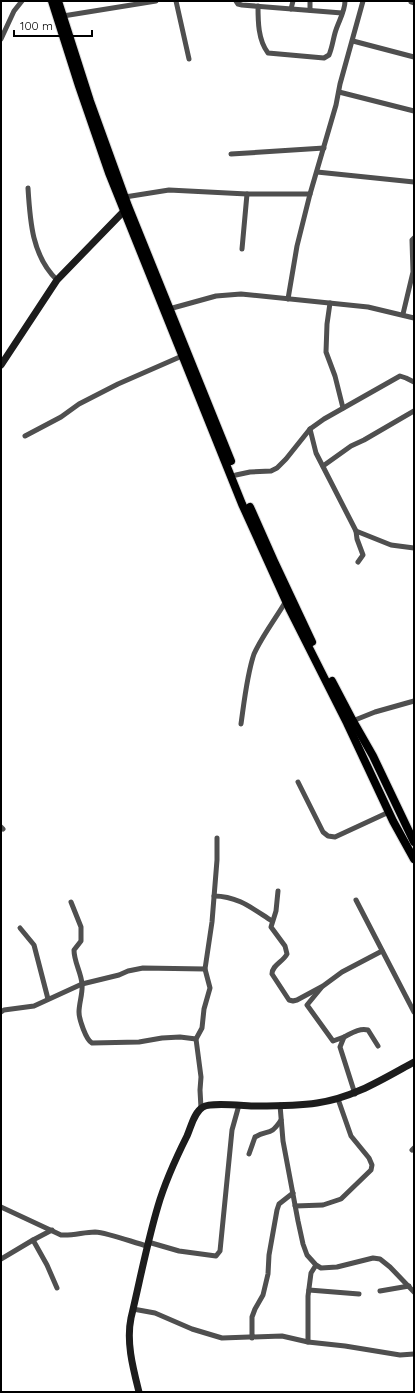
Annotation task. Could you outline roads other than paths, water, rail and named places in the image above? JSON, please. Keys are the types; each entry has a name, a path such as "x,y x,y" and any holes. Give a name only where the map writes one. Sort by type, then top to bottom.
{"main road":[{"path":"52,1 99,147 182,356 291,597 350,722 389,812 414,859"},
{"path":"58,1 90,101 125,197 260,544 286,601 350,722 373,756 414,842"}],"street":[{"path":"1,39 14,11 22,1"},
{"path":"116,7 119,1"},
{"path":"63,16 156,1"},
{"path":"176,1 189,59"},
{"path":"236,1 238,4 242,5 310,10 326,13 342,13"},
{"path":"291,9 293,1"},
{"path":"310,1 310,10"},
{"path":"258,6 258,21 262,43 268,53 324,58 329,55 345,1"},
{"path":"288,299 297,246 310,194 364,1"},
{"path":"353,41 414,57"},
{"path":"339,92 414,111"},
{"path":"231,154 324,148"},
{"path":"317,172 414,182"},
{"path":"28,188 30,212 35,242 39,255 48,272 57,280"},
{"path":"125,197 169,190 247,194 310,194"},
{"path":"242,249 247,194"},
{"path":"1,364 57,280 124,211"},
{"path":"404,314 414,263 412,240 414,238"},
{"path":"169,309 203,299 241,294 368,307 404,314 414,318"},
{"path":"330,303 327,324 326,352 335,376 343,408"},
{"path":"25,436 61,417 78,404 118,384 182,356"},
{"path":"236,475 250,472 271,471 277,468 310,429 343,408 400,376 414,382"},
{"path":"323,466 351,446 414,411"},
{"path":"310,429 316,453 356,530 357,539 363,555 358,562"},
{"path":"356,530 391,545 414,548"},
{"path":"241,724 254,656 258,646 286,601"},
{"path":"350,722 375,712 414,702"},
{"path":"298,782 323,832 328,836 335,837 389,812"},
{"path":"201,1108 200,1077 196,1039 202,1028 204,1009 210,988 205,969 212,922 217,860 217,838"},
{"path":"278,891 276,911 271,927 287,950 286,957 274,968 272,974 289,1000 298,1000 323,986 342,972 382,951"},
{"path":"214,896 226,896 236,900 272,921"},
{"path":"356,900 414,1012"},
{"path":"70,902 81,927 81,941 74,950 74,956 82,984 78,1013 89,1041 92,1043 139,1042 180,1037 196,1039"},
{"path":"20,928 34,945 48,999"},
{"path":"2,1009 34,1006 82,984 119,975 128,970 143,968 205,969"},
{"path":"323,986 307,1005 333,1041 356,1030 363,1029 368,1030 378,1046"},
{"path":"344,1037 340,1047 354,1094"},
{"path":"138,1392 131,1356 129,1327 147,1244 158,1204 183,1144 197,1113 201,1108 212,1104 239,1106 280,1105 317,1103 338,1099 354,1094 414,1062"},
{"path":"295,1206 323,1204 341,1199 371,1170 372,1165 369,1158 351,1136 338,1099"},
{"path":"280,1105 283,1142 303,1244 307,1255 316,1265 321,1268 328,1268 373,1258 380,1259 390,1266 414,1292"},
{"path":"1,1207 61,1234 68,1235 97,1232 179,1251 216,1256 220,1251 232,1130 239,1106"},
{"path":"248,1154 255,1137 270,1133 276,1129 281,1120"},
{"path":"252,1338 252,1317 263,1295 268,1274 269,1256 277,1210 279,1204 293,1193"},
{"path":"1,1258 52,1230"},
{"path":"33,1240 47,1265 56,1288"},
{"path":"308,1342 309,1290 311,1273 316,1265"},
{"path":"380,1291 409,1286"},
{"path":"309,1290 359,1294"},
{"path":"133,1309 155,1313 192,1330 222,1338 282,1336 308,1342 345,1346 400,1355 414,1354"}]}
